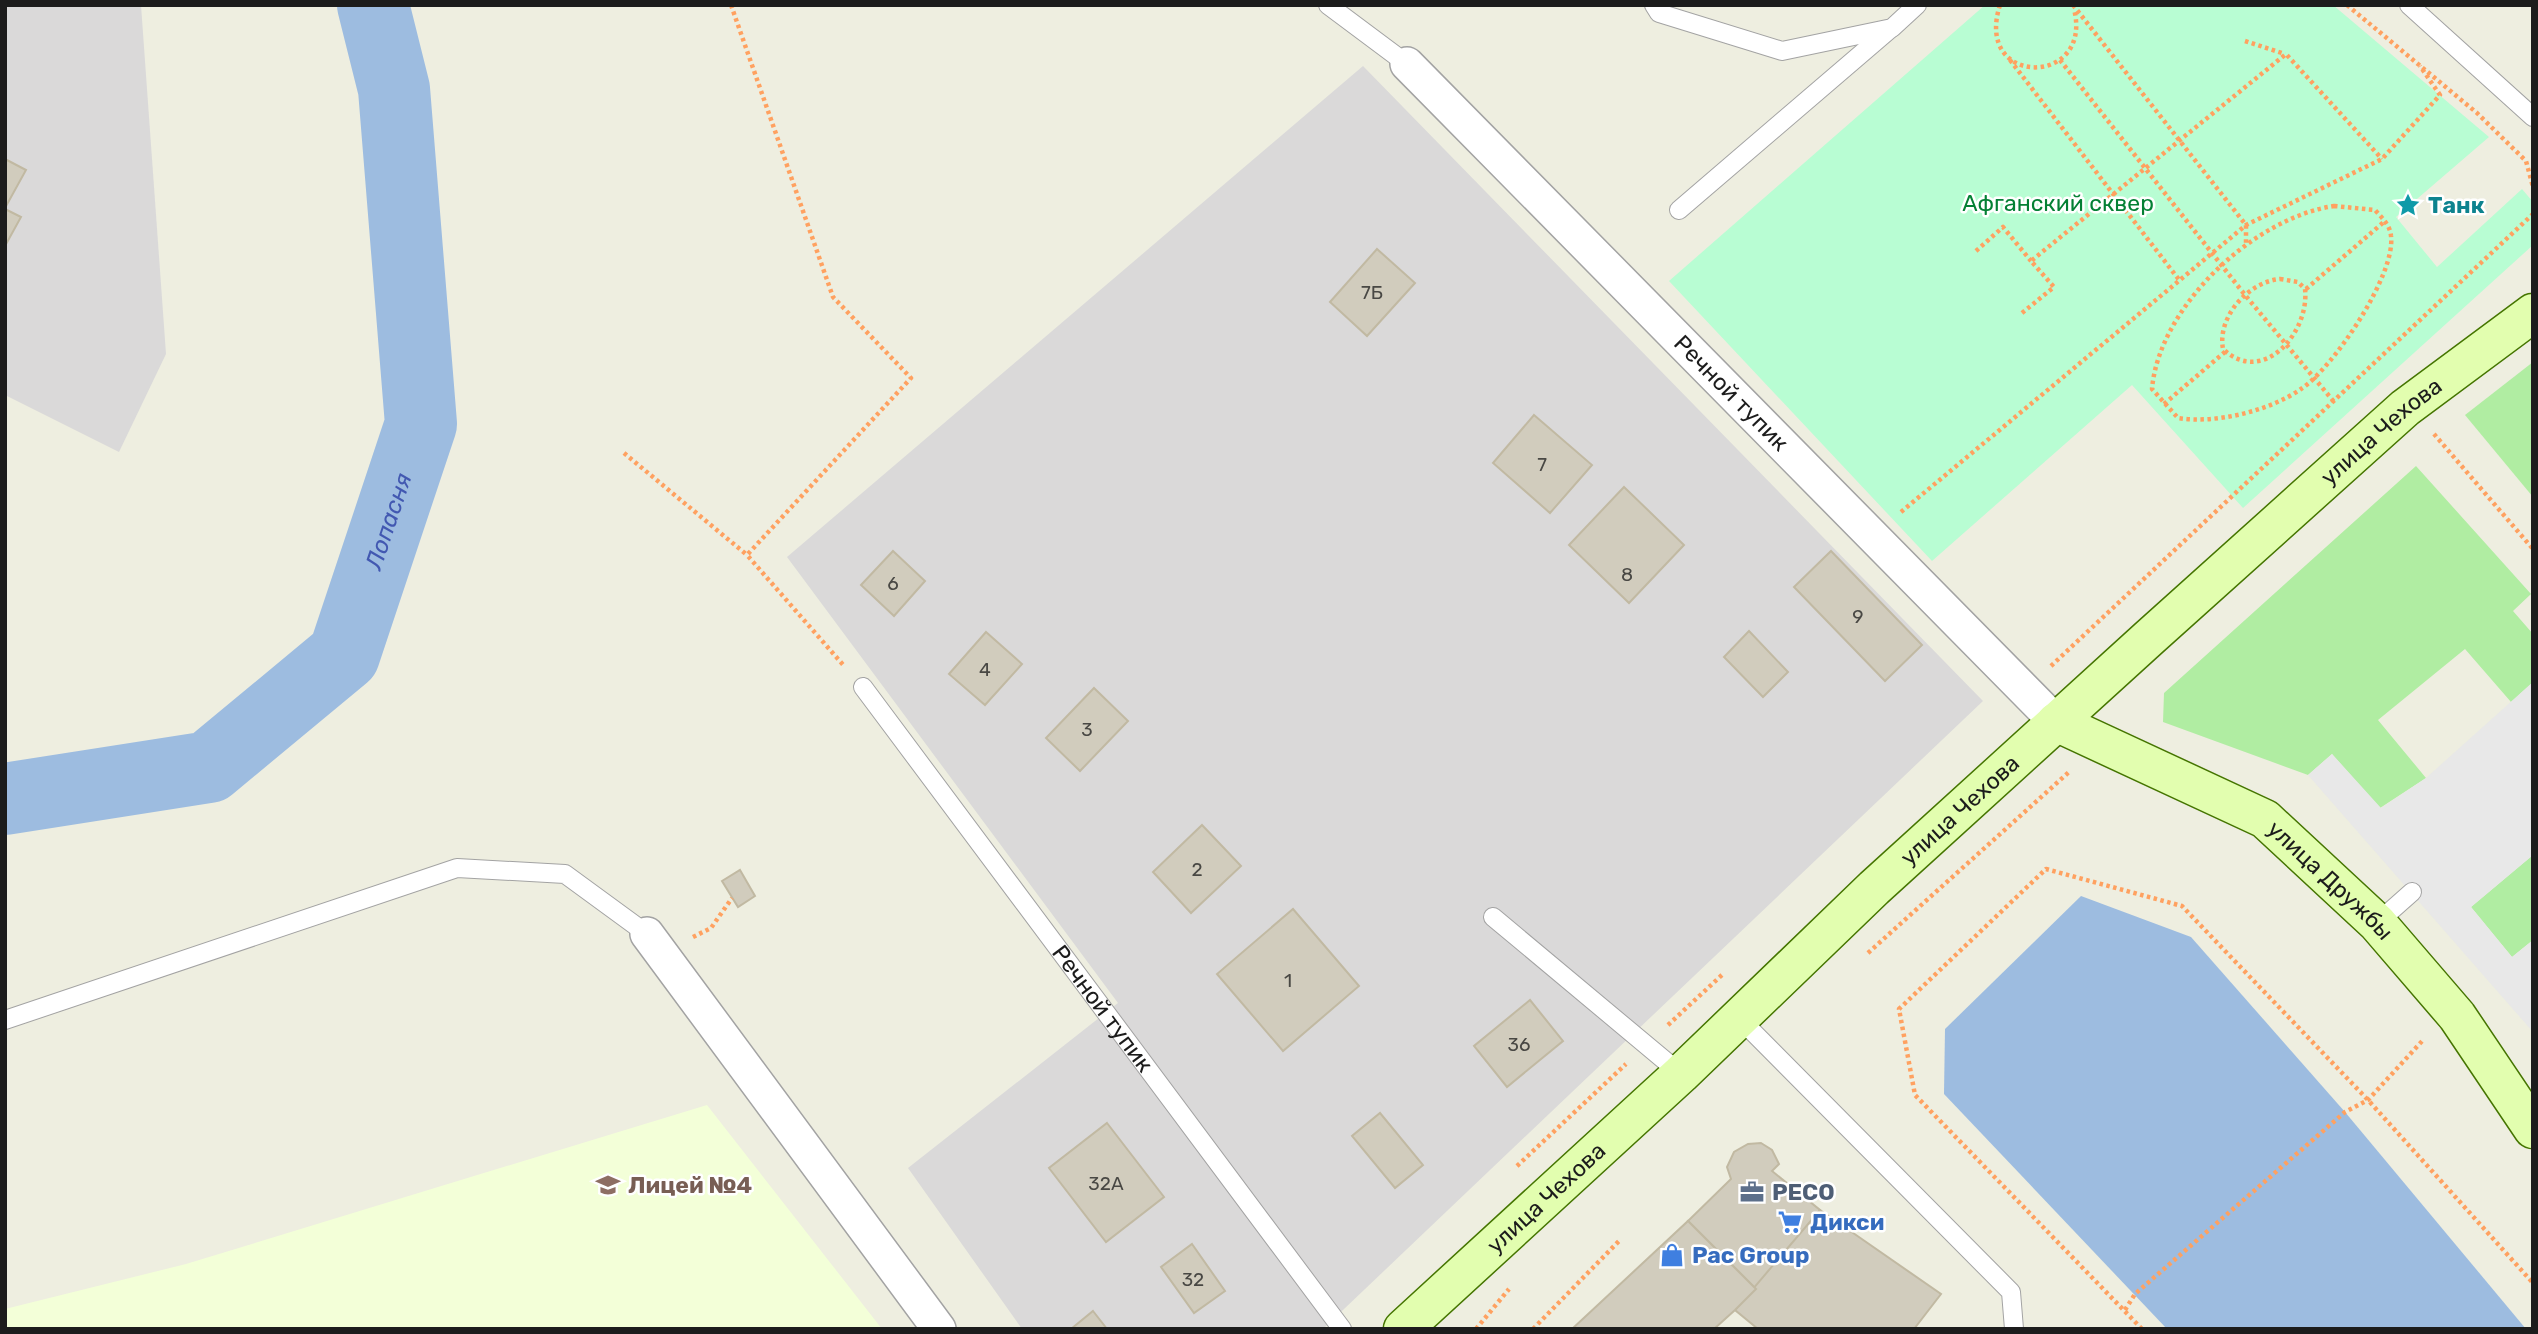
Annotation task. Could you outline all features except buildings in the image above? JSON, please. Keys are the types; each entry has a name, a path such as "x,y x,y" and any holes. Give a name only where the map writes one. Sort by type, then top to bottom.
{"main road":[{"name":"улица Чехова","path":"1404,1329 1681,1073 1874,888 2056,722 2405,408 2533,313"},
{"name":"улица Дружбы","path":"2056,722 2264,820 2376,923 2457,1016 2533,1129"}],"street":[{"name":"Речной тупик","path":"1407,64 2056,722"},
{"path":"654,944 939,1329"}],"lane":[{"path":"1328,5 1407,64"},
{"path":"1654,5 1659,13 1782,51 1892,28"},
{"path":"1679,211 1917,5"},
{"path":"2409,5 2533,117"},
{"name":"Речной тупик","path":"863,687 1342,1329"},
{"path":"5,1020 457,868 565,874 654,944"},
{"path":"2376,923 2412,892"},
{"path":"1493,917 1681,1073"},
{"path":"1739,1018 2011,1292 2014,1329"}],"path":[{"path":"731,5 833,297 911,378 747,555"},
{"path":"2000,5 1993,25 1997,44 2180,281"},
{"path":"2010,60 2026,67 2044,68 2060,60 2073,47 2078,30 2072,5"},
{"path":"2072,5 2246,225 2246,246"},
{"path":"2347,5 2477,113 2526,161 2533,187"},
{"path":"2245,41 2286,54 2382,159"},
{"path":"2031,261 2286,54"},
{"path":"2060,60 2245,295 2335,403"},
{"path":"1874,536 2246,225 2382,159 2440,95 2420,66"},
{"path":"2367,206 2385,221 2392,242 2382,274 2352,333 2315,379 2298,392 2270,403 2201,422 2178,418 2152,389 2154,372 2170,329 2183,307 2246,246 2301,214 2322,208 2367,206"},
{"path":"2305,289 2298,282 2270,280 2245,295 2222,331 2226,351 2238,362 2248,364 2272,355 2286,344 2303,319 2305,289 2385,221"},
{"path":"1976,251 2003,227 2054,287 2022,313"},
{"path":"2164,404 2226,351"},
{"path":"2441,423 2431,431 2533,549"},
{"path":"624,453 747,555 863,687"},
{"path":"1861,960 2100,744"},
{"path":"2142,1329 1915,1095 1899,1009 2046,869 2182,906 2368,1100 2533,1283"},
{"path":"654,944 711,928 732,898"},
{"path":"2125,1310 2135,1294 2345,1112 2368,1100 2424,1039"},
{"path":"1533,1329 1620,1240"},
{"path":"1476,1329 1514,1283"}],"shaded area":[{"path":"5,5 141,5 166,354 119,452 5,395"},
{"path":"1363,66 1983,701 1323,1329 1022,1329 908,1168 1118,1003 787,557"},
{"path":"2533,682 2533,855 2471,907 2512,957 2533,940 2533,1032 2308,775 2332,754 2381,808 2426,778"},
{"name":"Лицей №4","path":"707,1105 882,1329 5,1329 5,1309 186,1264"}],"green space":[{"name":"Афганский сквер","path":"1985,5 2333,5 2489,137 2396,217 2437,267 2522,189 2533,202 2533,245 2243,508 2132,385 1932,561 1669,281"},
{"path":"2533,362 2533,497 2465,415"},
{"path":"2416,466 2531,594 2513,611 2533,634 2533,682 2511,702 2465,649 2378,720 2426,778 2380,808 2332,754 2308,775 2163,722 2164,693"},
{"path":"2533,855 2533,940 2512,957 2471,907"}],"water":[{"path":"2081,896 2191,937 2345,1112 2526,1329 2167,1329 1944,1094 1945,1029"}],"waterway":[{"name":"Лопасня","path":"5,799 209,767 344,655 421,424 394,89 373,5"}],"place":[{"name":"Танк","path":"2408,205"},
{"name":"Лицей №4","path":"608,1185"},
{"name":"РЕСО","path":"1752,1192"},
{"name":"Дикси","path":"1790,1222"},
{"name":"Pac Group","path":"1672,1255"}]}
